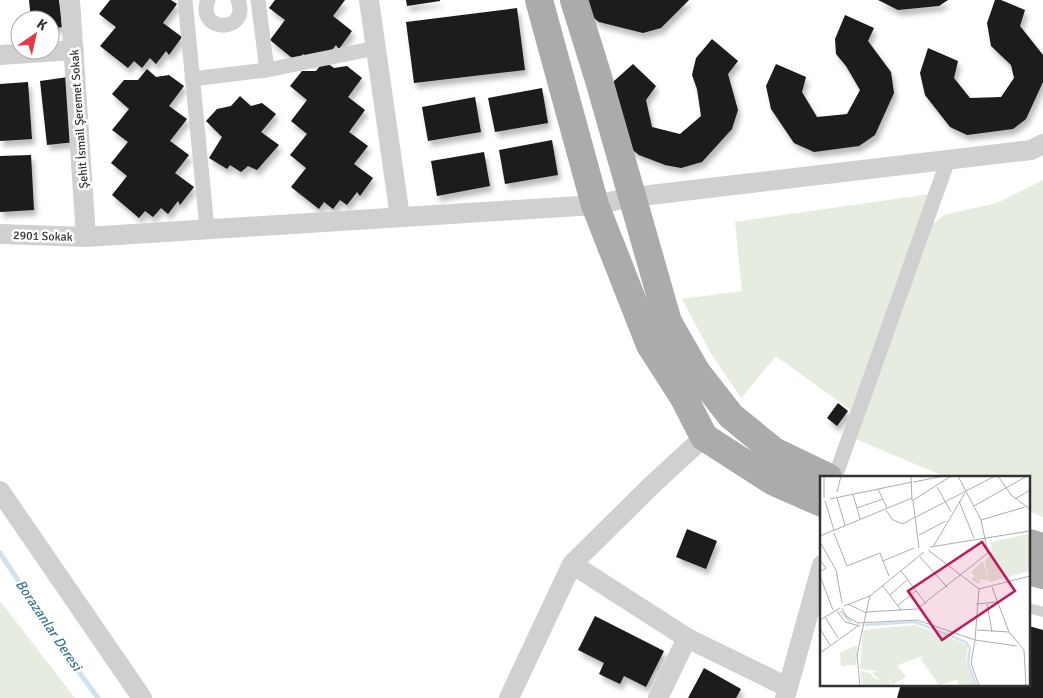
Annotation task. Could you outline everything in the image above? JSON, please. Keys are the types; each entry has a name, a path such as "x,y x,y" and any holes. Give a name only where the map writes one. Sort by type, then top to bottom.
{"main road":[{"path":"539,0 595,205 650,345 684,398 704,437 774,482 820,502"},
{"path":"574,0 668,322 696,372 731,416 774,451 826,476"},
{"path":"1030,543 1043,547"},
{"path":"1030,571 1043,576"}],"street":[{"name":"Şehit İsmail Şeremet Sokak","path":"70,0 86,237"},
{"path":"207,230 185,2 207,3 206,13 213,22 224,26 235,21 238,16 239,3 258,0 267,70"},
{"path":"369,0 400,217"},
{"path":"192,79 267,70 376,48"},
{"path":"0,55 74,50"},
{"name":"2901 Sokak","path":"0,234 86,237 595,205 633,198 1031,150 1043,144"},
{"path":"834,476 948,160"},
{"path":"509,698 572,564 704,437"},
{"path":"0,491 142,698"},
{"path":"572,564 687,638 786,693 820,573"},
{"path":"658,698 687,638"}],"lane":[{"path":"1030,608 1043,612"}],"shaded area":[{"path":"1043,180 1043,517 1030,511 1030,476 944,476 853,438 933,224 944,215 997,203"},
{"path":"930,194 852,411 776,356 741,398 710,352 682,299 742,291 735,222"},
{"path":"0,601 75,698 0,698"}],"building":[{"path":"29,0 59,0 62,27 60,27 60,10 30,10"},
{"path":"110,0 171,0 177,4 163,23 182,37 169,55 166,51 156,64 150,58 142,68 134,61 128,68 100,46 116,27 99,14"},
{"path":"275,0 345,0 333,16 352,31 339,49 336,45 326,57 312,61 303,54 297,62 270,40 285,20 269,8"},
{"path":"406,0 440,0 440,1 407,6"},
{"path":"583,0 689,0 661,28 643,33 599,22 584,10"},
{"path":"878,0 948,0 939,6 898,10"},
{"path":"995,0 1001,0 1025,10 1020,26 1043,55 1043,82 1026,119 1013,129 967,135 950,127 925,95 920,73 928,48 958,61 954,78 970,98 1001,97 1014,78 1011,65 991,46 987,23"},
{"path":"517,8 525,70 414,83 406,22"},
{"path":"845,15 874,28 868,41 891,72 894,93 875,135 859,146 814,152 794,143 771,109 766,86 776,64 806,77 802,92 817,117 847,114 860,90 846,66 836,54 835,39"},
{"path":"712,39 738,61 728,74 738,110 732,129 702,162 681,168 665,165 639,155 625,144 612,99 614,81 633,64 656,86 646,100 652,127 680,134 701,116 697,89 692,75 696,58"},
{"path":"324,61 334,68 347,66 362,78 348,97 365,110 349,132 368,146 354,164 373,178 360,196 357,192 347,205 340,200 333,209 324,202 319,209 291,187 306,168 290,155 307,134 291,121 307,100 290,86 302,71 316,71"},
{"path":"147,69 156,77 169,75 184,86 169,106 187,119 170,141 189,155 175,173 194,187 180,205 178,201 168,214 161,208 153,217 145,211 139,218 112,195 127,176 111,163 128,142 112,130 129,109 112,94 124,80 138,80"},
{"path":"68,77 75,142 47,145 40,81"},
{"path":"28,82 32,139 0,141 0,84"},
{"path":"542,88 548,123 495,132 488,98"},
{"path":"240,96 251,106 262,103 276,114 261,132 279,145 257,170 248,166 241,172 230,165 227,169 209,158 222,137 206,121 217,109 231,106"},
{"path":"475,97 481,132 428,141 422,107"},
{"path":"552,140 558,175 505,184 499,150"},
{"path":"484,152 490,186 437,196 431,161"},
{"path":"31,155 34,210 0,212 0,156"},
{"path":"838,403 848,411 837,426 827,418"},
{"path":"687,529 717,541 706,569 676,557"},
{"path":"595,616 664,651 646,687 624,676 620,684 599,674 604,663 578,650"},
{"path":"1030,626 1043,630 1043,698 897,698 900,686 1030,686"},
{"path":"704,668 741,689 736,698 688,698"}],"waterway":[{"name":"Borazanlar Deresi","path":"0,553 98,698"}]}
